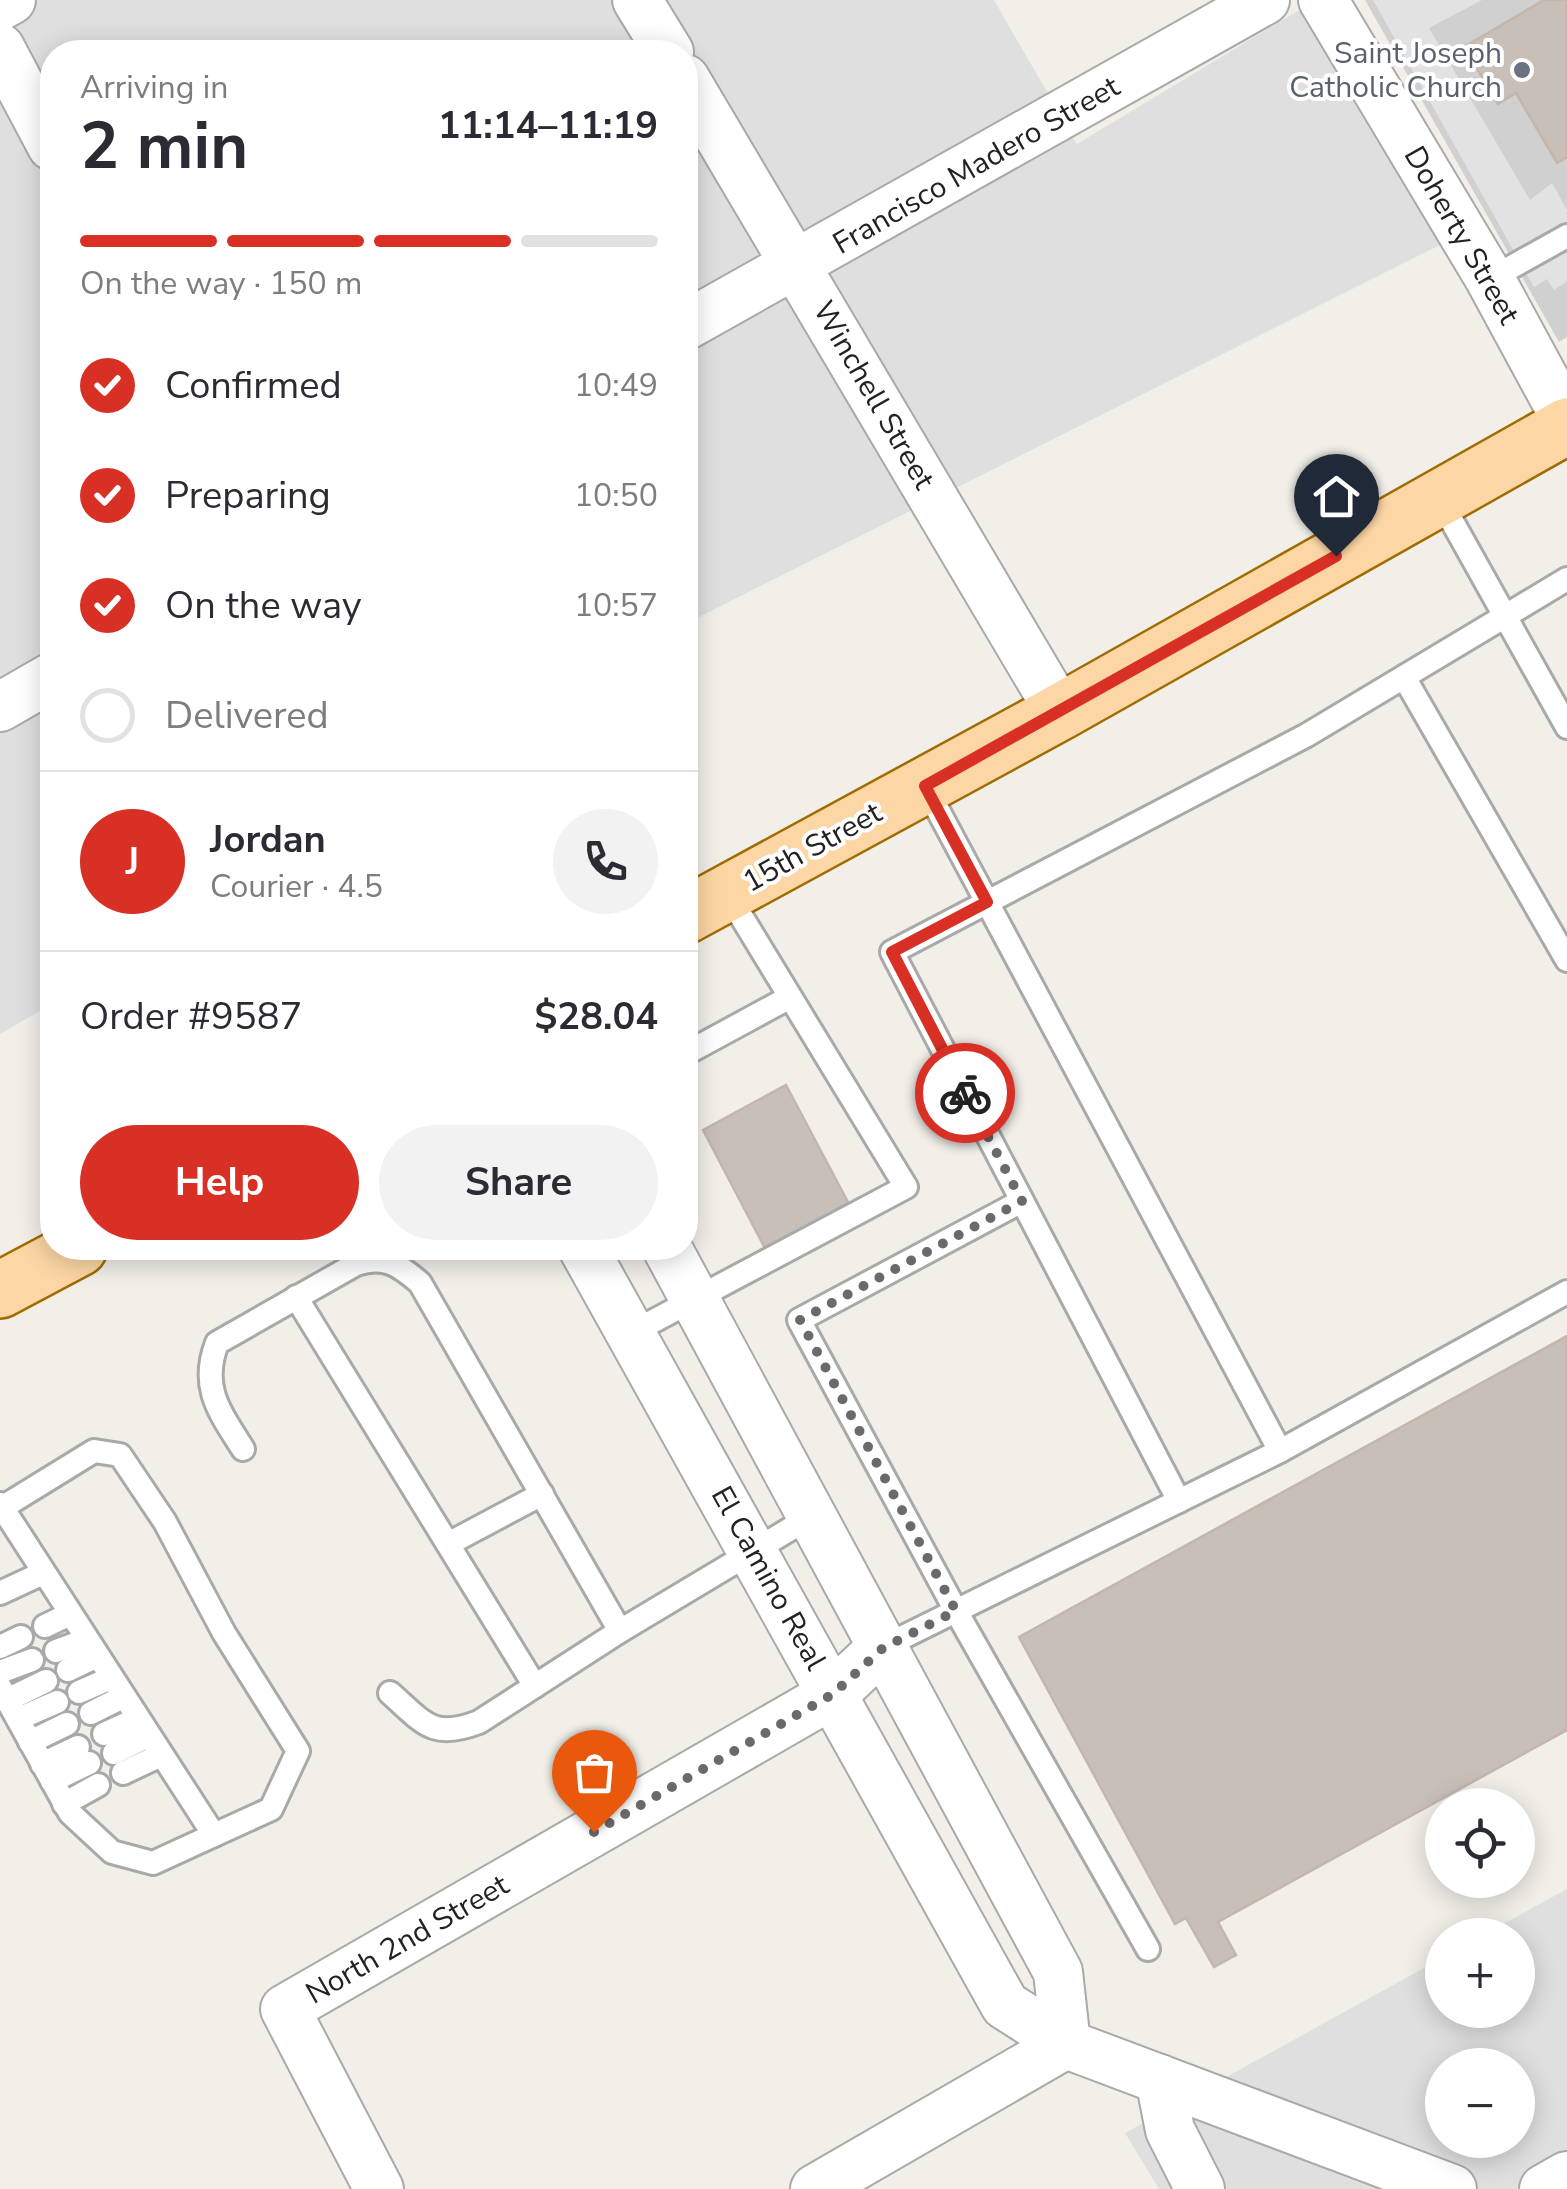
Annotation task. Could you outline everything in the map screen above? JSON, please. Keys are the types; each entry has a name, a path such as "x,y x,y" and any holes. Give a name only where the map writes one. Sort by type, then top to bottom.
{"main road":[{"name":"15th Street","path":"706,905 1060,712 1567,423"},
{"path":"0,1290 56,1260"}],"street":[{"path":"0,6 11,0"},
{"path":"637,0 662,40"},
{"name":"Francisco Madero Street","path":"698,319 1265,0"},
{"name":"Doherty Street","path":"1334,8 1490,279 1567,423"},
{"path":"0,48 40,123"},
{"name":"Winchell Street","path":"698,101 1060,712"},
{"path":"0,707 40,683"},
{"name":"El Camino Real","path":"590,1260 1005,2004 1066,2044 1452,2189"},
{"path":"674,1260 1058,1972 1066,2044 815,2189"},
{"name":"North 2nd Street","path":"379,2189 286,2009 833,1694 883,1648"},
{"path":"1160,2079 1170,2130 1200,2189"},
{"path":"1544,2189 1567,2176"}],"lane":[{"path":"1490,279 1567,236"},
{"path":"1439,498 1567,727"},
{"path":"1179,1501 892,952 1307,736 1567,579"},
{"path":"1404,677 1567,960"},
{"path":"925,786 1280,1451"},
{"path":"632,1333 906,1187 790,997 706,905"},
{"path":"698,1047 790,997"},
{"path":"1022,1201 800,1320 956,1611 1148,1949"},
{"path":"244,1450 208,1383 208,1366 217,1343 356,1264 370,1260"},
{"path":"383,1260 399,1265 420,1283 620,1631"},
{"path":"883,1648 1280,1451 1567,1292"},
{"path":"296,1297 535,1686"},
{"path":"51,1691 8,1702 64,1804 112,1852 153,1863 270,1810 298,1752 224,1633 165,1522 120,1455 94,1451 1,1507 214,1835"},
{"path":"448,1544 542,1494"},
{"path":"390,1693 431,1730 455,1731 479,1722 752,1549 812,1516"},
{"path":"0,1593 43,1573"},
{"path":"45,1626 70,1614"},
{"path":"62,1661 91,1648"},
{"path":"0,1672 32,1660"},
{"path":"79,1692 117,1688"},
{"path":"91,1713 117,1688"},
{"path":"30,1742 67,1724"},
{"path":"149,1737 113,1754 149,1737"},
{"path":"47,1772 84,1755"},
{"path":"64,1804 98,1785"}],"shaded area":[{"path":"0,0 994,0 1077,144 1301,9 1444,243 698,617 698,40 40,40 40,1011 0,1034"},
{"path":"1365,0 1567,0 1567,337 1559,342"},
{"path":"1373,0 1482,0 1429,28 1530,200 1552,183 1567,210 1567,281 1554,290 1547,279 1534,287"},
{"path":"1567,1889 1567,2189 1159,2189 1125,2133 1425,1967 1425,2028 1535,2028 1535,1918 1514,1918"}],"building":[{"name":"Saint Joseph Catholic Church","path":"1544,0 1567,0 1567,157 1557,163 1516,93 1498,104 1464,47"},
{"path":"786,1085 850,1206 766,1250 703,1130"},
{"path":"1567,1336 1567,1730 1462,1788 1425,1788 1425,1808 1218,1922 1236,1955 1214,1967 1186,1918 1175,1924 1019,1637"}],"way so far":[{"path":"594,1832 833,1694 883,1648 956,1611 800,1320 1022,1201 965,1093"}],"place":[{"name":"Saint Joseph Catholic Church","path":"1522,70"}],"route":[{"path":"965,1093 892,952 987,902 925,786 1336,556"}]}
